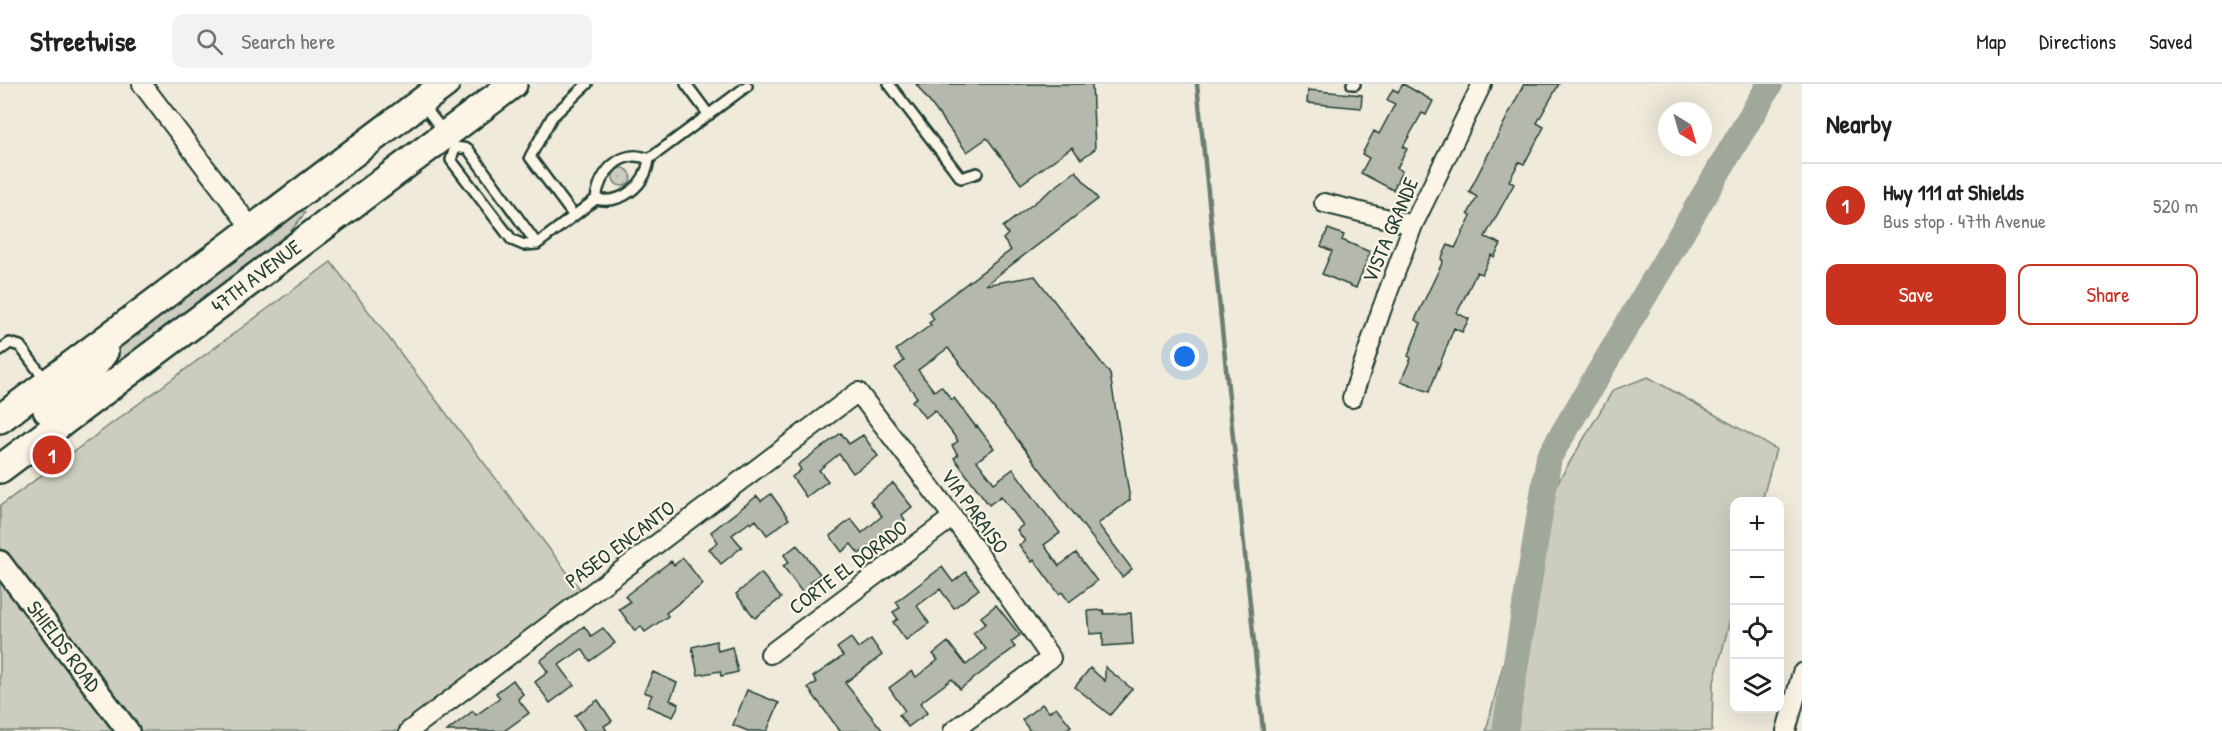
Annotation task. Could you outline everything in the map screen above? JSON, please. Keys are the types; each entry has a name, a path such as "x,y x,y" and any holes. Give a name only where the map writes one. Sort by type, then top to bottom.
{"main road":[{"name":"47TH AVENUE","path":"0,419 445,84"},
{"name":"47TH AVENUE","path":"0,469 450,141 513,84"},
{"path":"0,445 78,387 122,327"}],"street":[{"path":"142,84 252,229"},
{"name":"VISTA GRANDE","path":"1352,398 1413,225 1482,84"},
{"path":"1324,202 1413,225"},
{"name":"VIA PARAISO","path":"858,392 953,517 1051,658 953,731"},
{"name":"PASEO ENCANTO","path":"409,731 858,392"},
{"name":"CORTE EL DORADO","path":"770,654 953,517"},
{"name":"SHIELDS ROAD","path":"0,562 128,731"},
{"path":"1786,731 1802,673"}],"lane":[{"path":"574,216 530,157 552,117 587,84"},
{"path":"686,84 709,114"},
{"path":"889,84 961,178 977,173"},
{"path":"596,199 613,200 631,191 645,176 649,159 748,85"},
{"path":"421,102 450,141 468,149 537,244"},
{"path":"450,141 452,159 512,240 524,245 537,244 596,199 600,181 612,164 633,157 642,156 649,159"},
{"path":"0,350 10,344 20,346 48,383"}],"shaded area":[{"path":"618,168 626,168 631,173 629,184 618,186 613,181 613,173"},
{"path":"300,208 305,213 286,237 103,377 113,352 122,342"},
{"path":"331,262 586,597 409,731 0,731 0,506"},
{"path":"1648,377 1776,449 1763,497 1730,497 1730,620 1713,686 1712,731 1486,731 1544,505 1613,390"}],"building":[{"path":"916,84 1092,84 1095,149 1081,159 1072,147 1021,184 987,138 967,152"},
{"path":"1403,84 1433,101 1426,115 1422,113 1403,147 1407,149 1397,168 1402,171 1393,190 1361,173 1369,158 1362,154 1374,131 1379,134 1395,104 1387,100 1393,89 1398,92"},
{"path":"1524,84 1559,84 1537,123 1544,127 1524,164 1519,162 1509,181 1514,184 1485,237 1501,244 1494,257 1491,255 1482,274 1477,272 1457,313 1469,319 1462,332 1454,328 1429,392 1401,381 1411,358 1408,356 1421,323 1415,320 1443,261 1441,259 1448,245 1455,248 1471,216 1468,214 1477,197 1469,192"},
{"path":"1308,90 1362,95 1361,108 1307,103"},
{"path":"1076,171 1098,199 985,285 1035,276 1110,374 1130,500 1098,524 1132,569 1122,577 948,348 918,370 934,391 941,386 952,400 954,398 994,448 977,461 994,483 1013,469 1060,533 1044,545 1059,566 1076,553 1097,581 1069,602 1062,592 1059,594 1034,560 1032,562 1019,545 1025,541 1017,530 1023,525 1001,496 989,505 954,458 958,455 952,446 958,441 935,410 925,418 912,401 917,397 895,368 904,361 896,350 931,325 929,323 934,319 929,312 1011,250 1003,239 1008,234 1003,227"},
{"path":"1328,229 1344,235 1342,240 1370,252 1356,288 1322,274 1332,251 1321,246"},
{"path":"841,433 849,444 863,435 878,456 853,473 839,454 819,470 828,481 806,497 792,477 801,470 798,465"},
{"path":"893,483 912,507 902,515 905,520 859,554 851,544 842,552 830,536 851,519 862,533 882,516 870,501"},
{"path":"771,494 789,519 767,535 756,520 751,524 750,522 732,535 742,547 721,564 709,549 718,542 711,532 757,496 761,501"},
{"path":"797,545 820,574 810,582 814,587 804,595 783,566 789,562 784,555"},
{"path":"683,558 703,584 666,613 668,616 645,632 641,626 635,631 619,609 630,602 625,596 671,561 674,565"},
{"path":"942,567 953,582 966,572 979,589 954,608 940,589 917,606 929,623 906,640 893,622 898,619 893,612 900,608 896,602"},
{"path":"761,573 781,598 755,618 736,594"},
{"path":"996,605 1020,635 1011,642 1015,647 960,689 952,679 920,703 927,713 908,727 899,715 905,711 889,688 912,671 916,677 938,660 933,654 948,642 966,665 986,649 973,633 986,623 981,617"},
{"path":"1103,610 1104,614 1131,613 1133,644 1103,646 1103,633 1090,634 1088,611"},
{"path":"584,626 591,636 603,628 615,643 590,661 582,649 559,665 574,685 550,703 535,682 548,672 540,661"},
{"path":"851,638 858,648 871,639 882,655 845,683 883,731 840,731 808,688 817,682 813,677 843,656 837,648"},
{"path":"716,641 718,651 732,647 738,672 721,676 720,671 698,675 692,647"},
{"path":"1105,667 1132,689 1110,715 1075,687 1090,668 1105,681"},
{"path":"653,672 677,683 670,700 679,704 673,717 647,706 652,695 644,692"},
{"path":"513,680 523,694 518,699 529,713 504,731 447,731 473,711 476,715 500,698 496,693"},
{"path":"747,690 779,703 767,731 748,731 733,725"},
{"path":"598,700 612,721 604,726 607,731 585,731 575,716"},
{"path":"1042,704 1049,712 1056,707 1071,726 1064,731 1030,731 1022,720"}],"waterway":[{"path":"1197,84 1263,731"},
{"path":"1505,731 1549,457 1770,84"}],"place":[{"name":"Hwy 111 at Shields","path":"52,455"}]}
